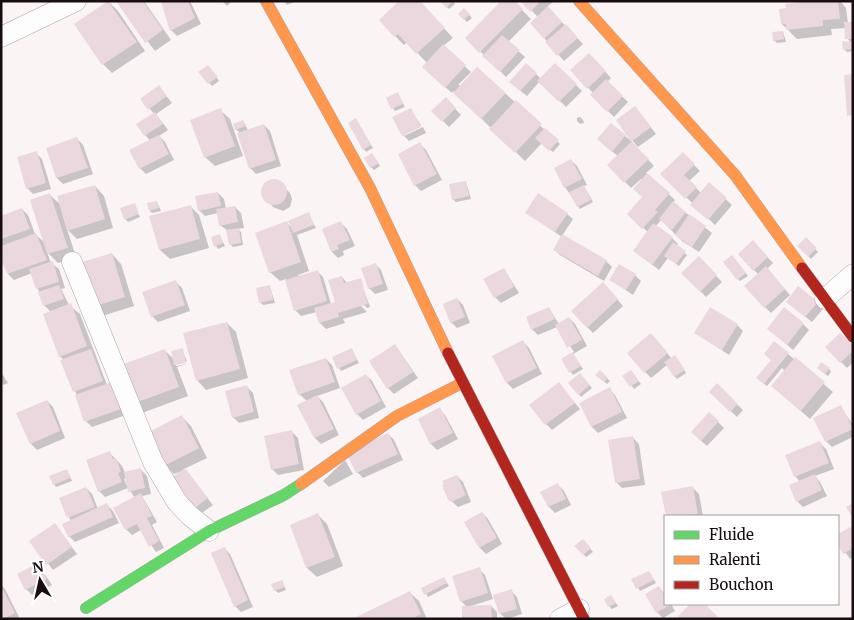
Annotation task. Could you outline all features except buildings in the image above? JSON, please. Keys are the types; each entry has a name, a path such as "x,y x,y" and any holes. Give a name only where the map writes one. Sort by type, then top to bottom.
{"street":[{"path":"1,37 76,1"},
{"path":"266,1 370,188 462,382 582,614 560,619"},
{"path":"579,1 729,168 853,337"},
{"path":"72,262 153,462 177,502 189,515 209,530"},
{"path":"825,299 853,274"},
{"path":"86,608 209,530 284,495 314,476 397,416 462,382"}],"traffic: fast":[{"path":"86,608 209,531 284,495 301,484"}],"traffic: slow":[{"path":"266,1 370,188 448,353"},
{"path":"579,1 735,175 802,268"},
{"path":"301,484 397,416 462,383"}],"traffic: jam":[{"path":"802,268 853,337"},
{"path":"448,353 584,619"}]}
